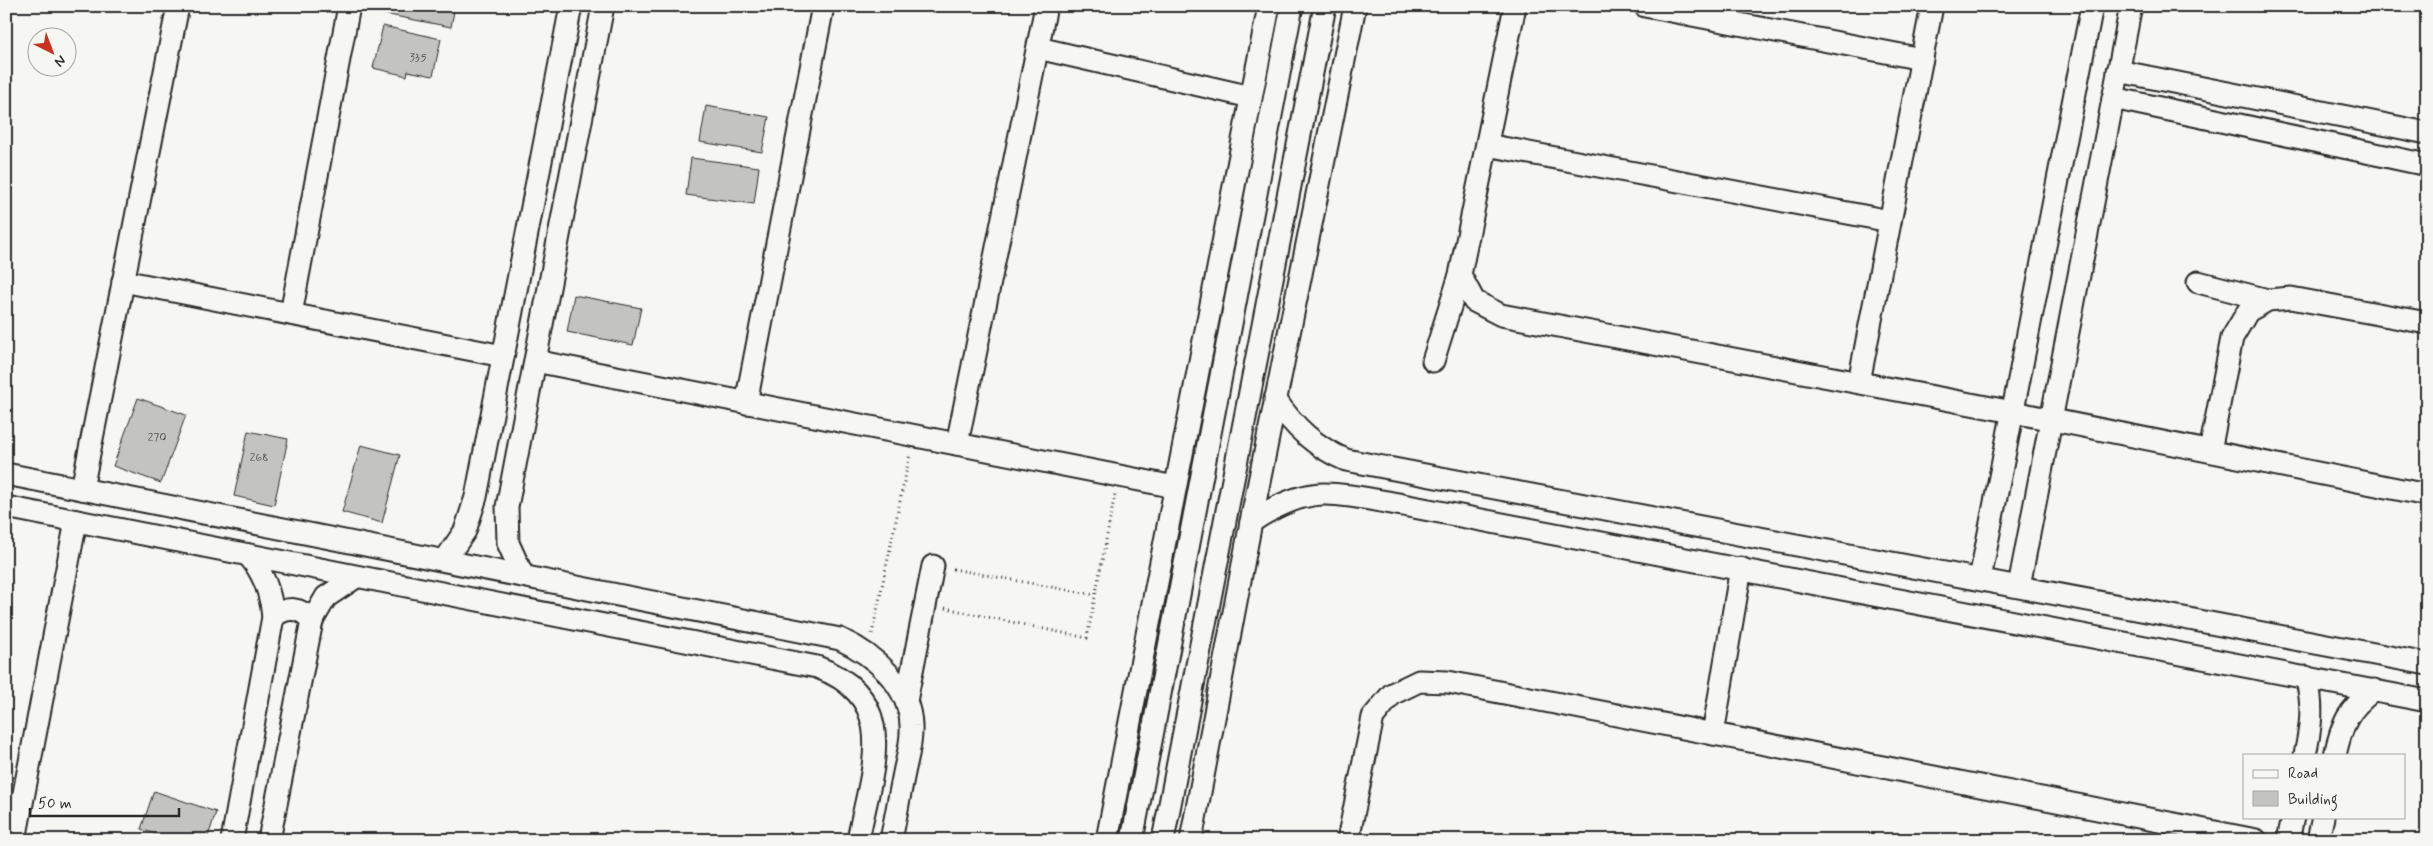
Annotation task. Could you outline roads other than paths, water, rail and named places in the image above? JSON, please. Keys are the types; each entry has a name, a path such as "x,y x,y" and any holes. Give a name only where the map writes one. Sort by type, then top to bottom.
{"street":[{"path":"82,489 178,6"},
{"path":"291,314 349,6"},
{"path":"445,560 465,531 472,514 571,6"},
{"path":"523,576 512,555 506,519 603,6"},
{"path":"746,403 823,6"},
{"path":"957,444 1046,6"},
{"path":"1107,840 1269,6"},
{"path":"1132,840 1292,6"},
{"path":"1163,840 1324,6"},
{"path":"1191,840 1275,399 1355,6"},
{"path":"1433,361 1460,275 1516,6"},
{"path":"1646,6 1922,59"},
{"path":"1859,382 1932,6"},
{"path":"1980,578 2092,6"},
{"path":"2019,586 2131,6"},
{"path":"1038,48 1251,97"},
{"path":"2118,71 2427,133"},
{"path":"2113,98 2427,164"},
{"path":"1486,145 1890,221"},
{"path":"1227,223 1250,228"},
{"path":"1460,275 1474,301 1501,315 2051,419 2427,495"},
{"path":"123,281 503,356"},
{"path":"2198,282 2268,300 2291,298 2427,323"},
{"path":"2210,451 2232,338 2248,311 2268,300"},
{"path":"535,361 1175,487"},
{"path":"1275,399 1300,430 1328,452 1346,460 1980,578 2427,664"},
{"path":"1403,505 1405,471"},
{"path":"6,474 824,635 847,642 868,654 891,676 906,701 910,714 910,740 891,840"},
{"path":"1251,522 1279,506 1308,496 1324,494 1403,505 1741,568 2427,701"},
{"path":"6,507 817,667 830,672 843,679 863,700 871,712 875,727 875,755 858,840"},
{"path":"472,514 483,522 491,524 506,519"},
{"path":"15,840 76,521"},
{"path":"232,840 274,617 269,590 257,565 248,555"},
{"path":"906,701 933,566"},
{"path":"1713,734 1741,568"},
{"path":"269,840 312,621 326,597 356,577"},
{"path":"274,617 279,613 292,609 303,612 312,621"},
{"path":"2305,754 2312,713 2311,695 2306,677"},
{"path":"1348,840 1373,717 1392,694 1419,681 1448,682 2256,840"},
{"path":"2335,754 2341,728 2349,713 2360,700 2374,690"},
{"path":"2288,840 2293,818"},
{"path":"2318,840 2322,818"}]}
